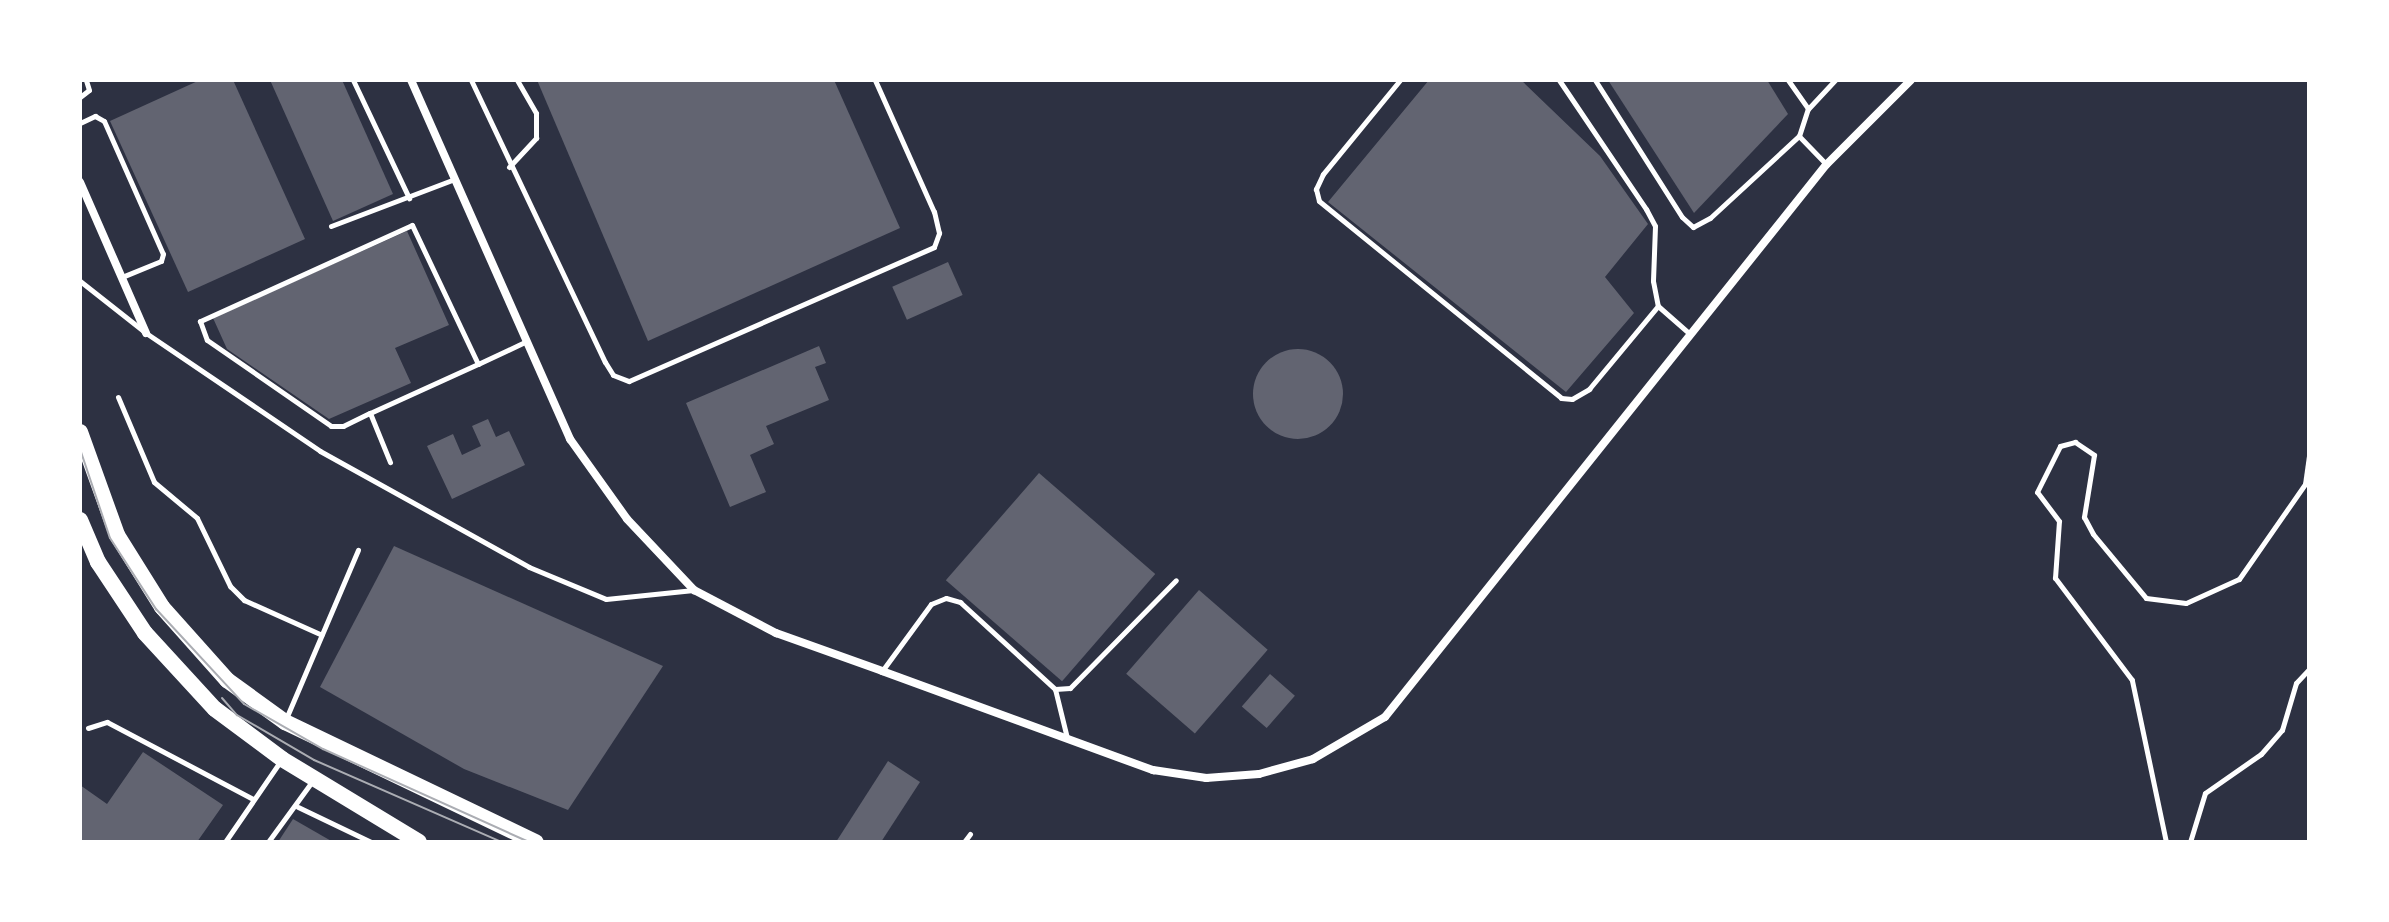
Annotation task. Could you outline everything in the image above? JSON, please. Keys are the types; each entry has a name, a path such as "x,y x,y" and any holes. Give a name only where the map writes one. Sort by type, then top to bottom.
{"main road":[{"path":"80,432 117,535 162,607 227,680 285,722 536,842"},
{"path":"80,520 98,562 145,633 215,709 282,759 419,842"}],"street":[{"path":"411,80 570,439 627,519 694,590 776,633 1153,770 1206,778 1259,774 1313,759 1385,717 1826,165 1911,80"},
{"path":"80,182 146,333"}],"lane":[{"path":"80,97 89,90 86,80"},
{"path":"353,80 409,198"},
{"path":"471,80 509,167 605,362 613,375 629,381 934,247 939,233 934,212 875,80"},
{"path":"509,167 536,138 536,113 517,80"},
{"path":"1400,80 1323,174 1316,189 1319,201 1561,398 1572,399 1589,389 1658,306"},
{"path":"1559,80 1655,226 1653,281 1658,306 1691,334"},
{"path":"1595,80 1682,217 1693,227 1710,218 1799,136 1808,109 1835,80"},
{"path":"1788,80 1808,109"},
{"path":"80,123 95,116 104,121 163,254 161,261 122,277"},
{"path":"1799,136 1826,165"},
{"path":"331,226 455,179"},
{"path":"478,364 412,225 201,318 207,340 331,426 370,413 478,364 527,341"},
{"path":"80,281 146,333 373,484 529,567 606,599 694,590"},
{"path":"118,397 154,482 197,518 230,586 244,600 322,635"},
{"path":"370,413 390,462"},
{"path":"2166,842 2132,680 2055,578 2059,521 2037,492 2060,446 2075,442 2094,455 2084,517 2093,534 2146,598 2186,603 2239,579 2305,484 2309,455"},
{"path":"285,722 358,550"},
{"path":"1055,689 1083,679 1176,580"},
{"path":"882,671 931,604 946,598 960,602 1055,689 1068,739"},
{"path":"2190,842 2205,793 2261,754 2282,730 2296,683 2309,669"},
{"path":"88,728 107,722 253,799"},
{"path":"225,842 282,759"},
{"path":"268,842 298,807 314,779"},
{"path":"298,807 371,842"},
{"path":"964,842 970,834"}],"building":[{"path":"200,80 233,80 305,239 188,292 110,121"},
{"path":"270,80 342,80 393,194 333,221"},
{"path":"537,80 834,80 900,228 648,341"},
{"path":"1429,80 1521,80 1600,156 1648,224 1605,277 1634,313 1566,392 1328,202"},
{"path":"1608,80 1767,80 1788,114 1694,213"},
{"path":"407,231 449,325 395,348 411,383 329,419 227,349 213,318"},
{"path":"948,262 963,295 907,320 892,287"},
{"path":"819,346 826,363 815,367 829,400 766,426 774,444 750,455 766,492 730,507 686,403"},
{"path":"1298,349 1315,352 1330,362 1340,377 1343,394 1340,411 1330,426 1315,436 1298,439 1281,436 1266,426 1256,411 1253,394 1256,377 1266,362 1281,352"},
{"path":"488,419 496,437 509,431 525,465 452,499 427,446 453,434 462,455 481,446 472,426"},
{"path":"1039,473 1155,574 1062,681 946,580"},
{"path":"394,546 663,666 568,810 464,769 320,687"},
{"path":"1199,590 1268,650 1195,733 1126,674"},
{"path":"1270,674 1295,696 1267,728 1242,706"},
{"path":"143,752 223,805 197,842 80,842 80,785 107,804"},
{"path":"888,761 920,782 881,842 836,842"},
{"path":"293,819 333,842 278,842"}],"tram line":[{"path":"80,449 110,538 156,609 244,704 323,749 529,842"},
{"path":"222,698 237,715 314,760 502,842"}]}
